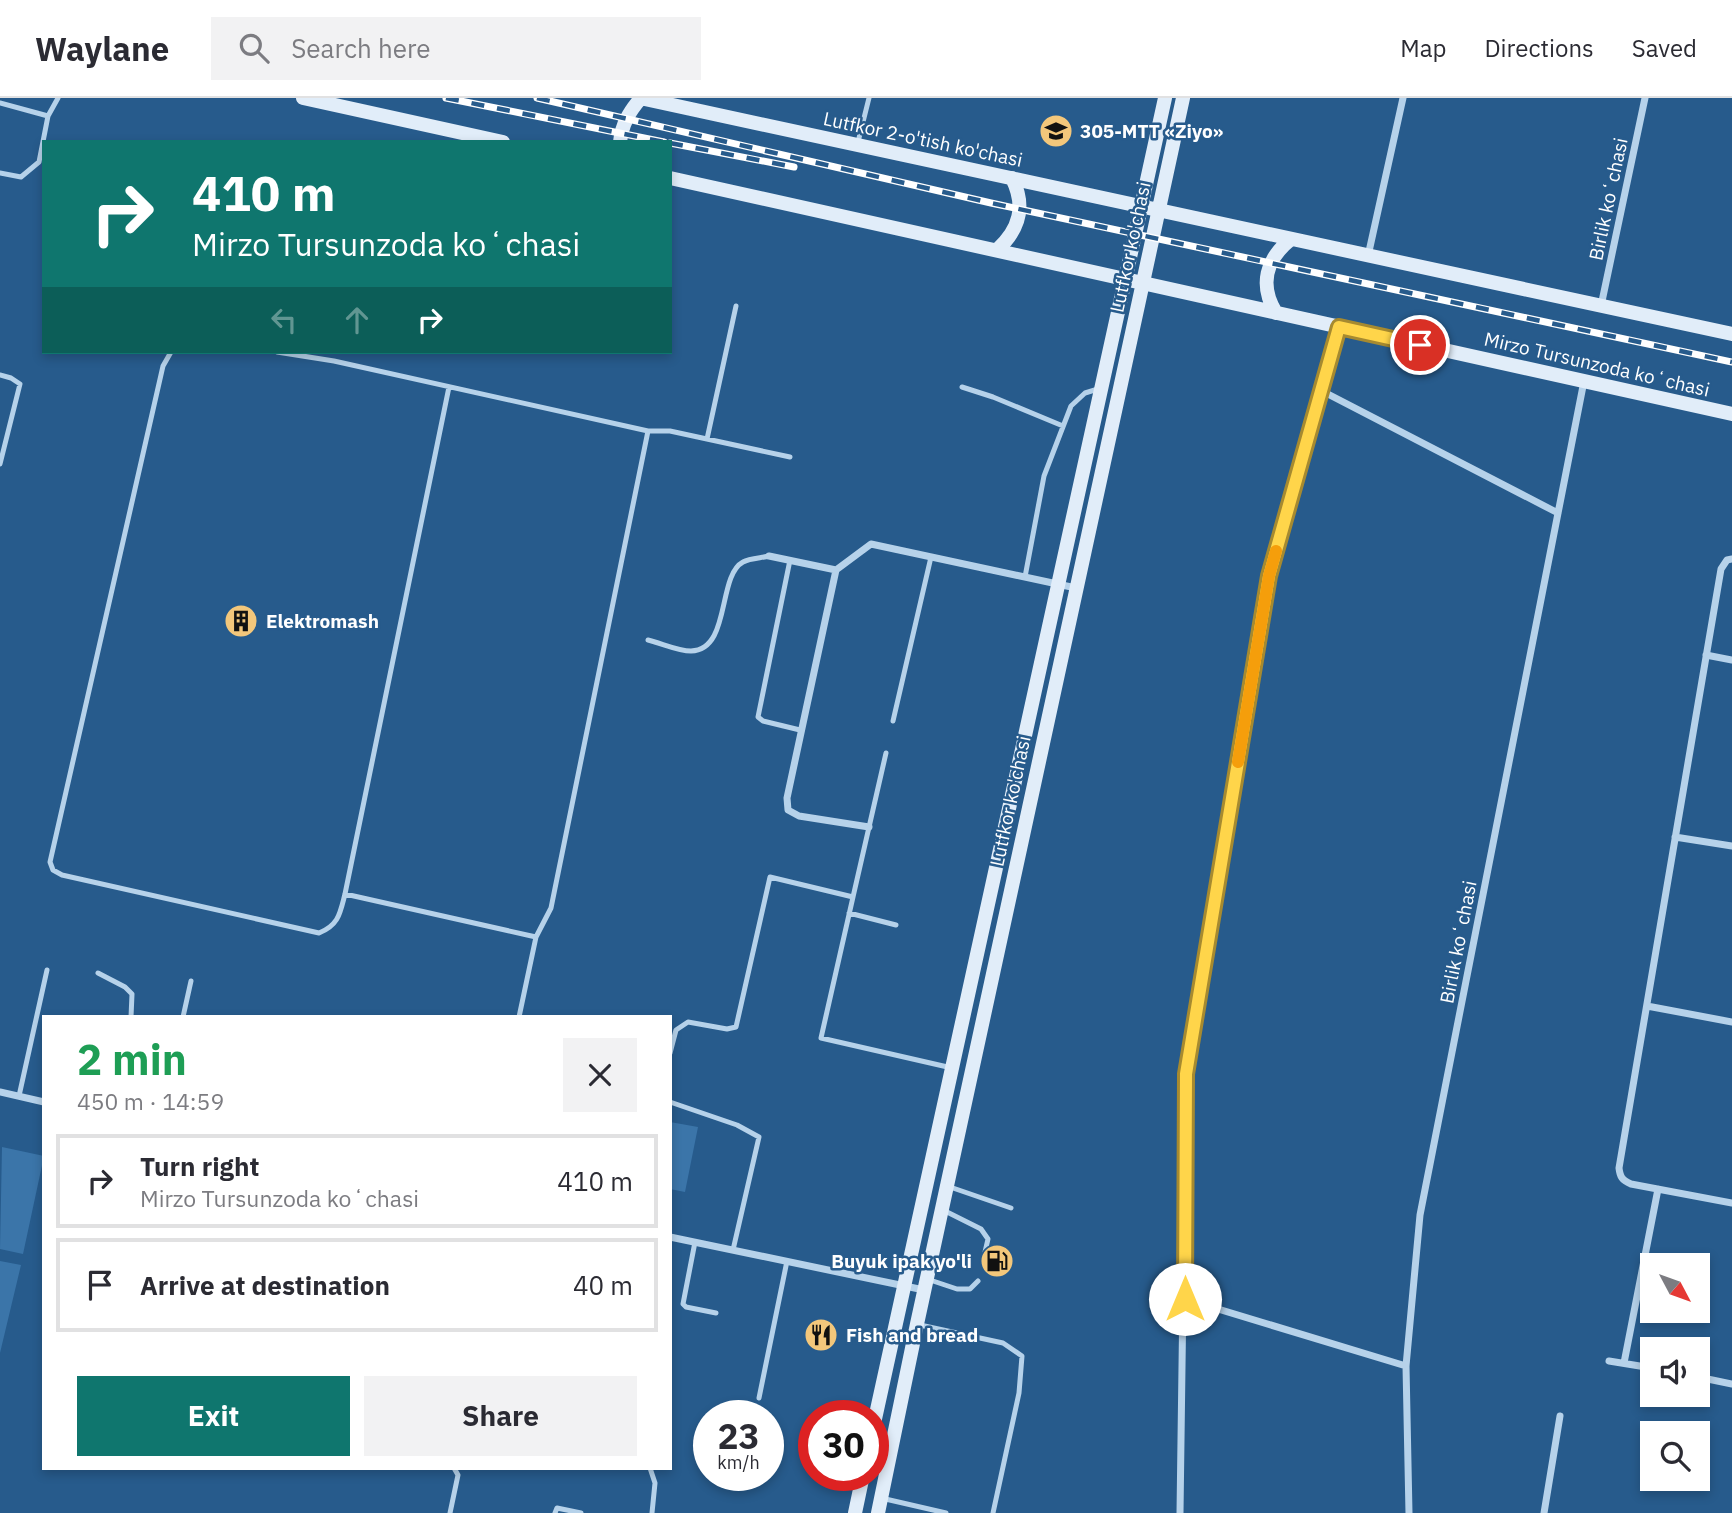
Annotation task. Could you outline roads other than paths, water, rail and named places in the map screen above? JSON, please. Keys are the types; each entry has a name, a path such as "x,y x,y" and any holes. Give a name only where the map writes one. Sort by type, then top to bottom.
{"main road":[{"path":"303,98 494,140"},
{"path":"620,140 624,121 640,98"},
{"name":"Lutfkor 2-o'tish ko'chasi","path":"640,98 1158,210"},
{"name":"Lutfkor ko'chasi","path":"879,1400 1165,98"},
{"name":"Lutfkor ko'chasi","path":"878,1513 1183,98"},
{"path":"672,178 1126,279"},
{"path":"996,250 1010,235 1020,218 1020,196 1012,178"},
{"path":"1158,210 1732,334"},
{"path":"1276,313 1267,292 1266,272 1275,253 1291,239"},
{"name":"Mirzo Tursunzoda koʻchasi","path":"1126,279 1732,414"},
{"path":"855,1513 860,1491"}],"street":[{"path":"1368,256 1404,98"},
{"name":"Birlik koʻchasi","path":"1601,306 1645,98"},
{"path":"1180,1513 1186,1074 1269,576 1339,327"},
{"name":"Birlik koʻchasi","path":"1409,1513 1406,1366 1420,1215 1584,381"},
{"path":"1322,391 1558,513"},
{"path":"869,828 799,816 788,810 787,798 800,730 836,570 872,544 1076,588"},
{"path":"769,556 836,570"},
{"path":"1732,559 1723,563 1721,569 1620,1175 1623,1181 1631,1184 1732,1203"},
{"path":"1706,656 1732,660"},
{"path":"1675,837 1732,846"},
{"path":"1647,1006 1732,1022"},
{"path":"0,1092 42,1102"},
{"path":"1624,1363 1658,1189"},
{"path":"672,1237 904,1286 925,1285"},
{"path":"1185,1299 1406,1366"},
{"path":"1609,1361 1640,1366"},
{"path":"1710,1379 1732,1384"},
{"path":"1544,1513 1560,1416"}],"lane":[{"path":"43,140 48,116 58,98"},
{"path":"858,145 869,98"},
{"path":"0,103 48,116"},
{"path":"0,173 21,177 38,162 42,144"},
{"path":"706,439 736,306"},
{"path":"170,354 163,366 50,862 53,870 62,875 319,933 331,928 339,916 345,894 449,387"},
{"path":"290,354 334,361 648,431 670,431 790,457"},
{"path":"0,375 20,384 0,464"},
{"path":"962,387 1063,426"},
{"path":"1025,577 1044,476 1071,406 1084,393 1102,388"},
{"path":"519,1015 536,937 551,908 648,431"},
{"path":"648,640 692,651 707,644 717,632 733,573 742,562 769,556"},
{"path":"893,721 931,557"},
{"path":"790,560 758,717 762,721 800,730"},
{"path":"886,753 821,1038 952,1069"},
{"path":"672,1045 676,1030 688,1022 736,1027 770,877 853,897"},
{"path":"345,894 536,937"},
{"path":"849,913 896,925"},
{"path":"19,1096 47,970"},
{"path":"97,973 125,987 132,994 131,1015"},
{"path":"183,1015 191,981"},
{"path":"672,1103 737,1125 759,1138 733,1250"},
{"path":"947,1185 1011,1208"},
{"path":"942,1209 981,1229 988,1239 985,1252"},
{"path":"695,1242 683,1304 686,1307 716,1313"},
{"path":"758,1398 787,1261"},
{"path":"925,1285 970,1289 978,1281"},
{"path":"917,1324 1003,1343 1022,1356 1019,1393 993,1513"},
{"path":"450,1513 458,1475 455,1470"},
{"path":"651,1470 655,1483 652,1513"},
{"path":"881,1498 946,1513"},
{"path":"555,1513 557,1508 581,1513"}],"railway":[{"path":"446,98 654,140"},
{"path":"537,98 991,203 1732,362"},
{"path":"672,143 794,167"}],"place":[{"name":"305-MTT «Ziyo»","path":"1056,131"},
{"name":"Elektromash","path":"241,621"},
{"name":"Buyuk ipak yo'li","path":"997,1261"},
{"name":"Fish and bread","path":"821,1335"}]}
